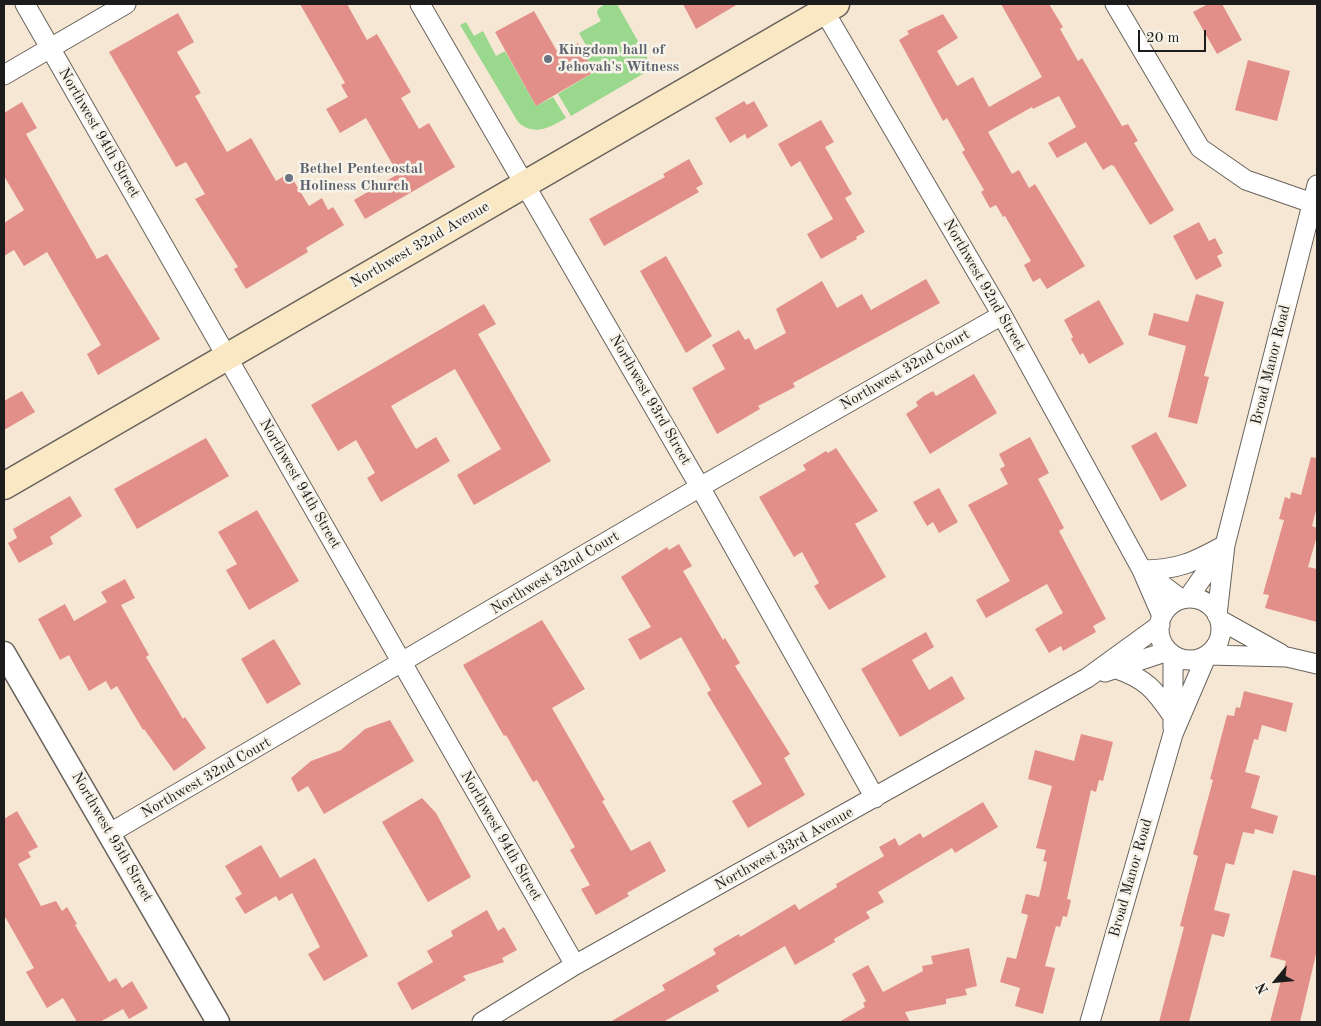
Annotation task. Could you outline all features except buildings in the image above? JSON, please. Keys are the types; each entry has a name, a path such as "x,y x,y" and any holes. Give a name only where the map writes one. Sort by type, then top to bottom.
{"main road":[{"name":"Northwest 32nd Avenue","path":"4,486 524,185 827,6"}],"street":[{"name":"Northwest 94th Street","path":"25,4 574,965"},
{"path":"4,75 126,4"},
{"name":"Northwest 93rd Street","path":"420,4 700,486 875,798"},
{"path":"1115,4 1200,148 1246,180 1315,194"},
{"name":"Northwest 92nd Street","path":"827,6 1002,315 1142,570 1161,621"},
{"name":"Broad Manor Road","path":"1219,617 1225,545 1315,194"},
{"name":"Northwest 32nd Court","path":"110,833 402,664 700,486 1002,315"},
{"path":"1142,570 1180,568 1225,545"},
{"name":"Broad Manor Road","path":"1184,598 1225,545"},
{"name":"Northwest 92nd Street","path":"1142,570 1184,598"},
{"path":"1286,657 1219,617 1207,603 1184,598 1168,608 1161,621 1160,635 1171,653 1187,660 1207,656 1286,657 1317,664"},
{"path":"1207,656 1220,641 1222,630 1219,617"},
{"name":"Northwest 33rd Avenue","path":"482,1022 574,965 1087,678 1161,621"},
{"name":"Northwest 95th Street","path":"4,653 218,1022"},
{"name":"Broad Manor Road","path":"1171,653 1174,734"},
{"name":"Northwest 33rd Avenue","path":"1087,678 1171,653"},
{"name":"Broad Manor Road","path":"1090,1022 1174,734 1207,656"},
{"name":"Broad Manor Road","path":"1117,669 1138,676 1156,691 1172,715"}],"green space":[{"path":"605,4 617,4 653,68 571,116 558,94 594,72 581,48 586,45 579,33 601,21 597,13 598,9"},
{"path":"466,22 474,36 483,31 496,56 505,51 536,106 553,97 566,118 548,127 536,130 524,127 518,122 460,25"}],"place":[{"name":"Kingdom hall of Jehovah's Witness","path":"548,59"},
{"name":"Bethel Pentecostal Holiness Church","path":"289,178"}]}
